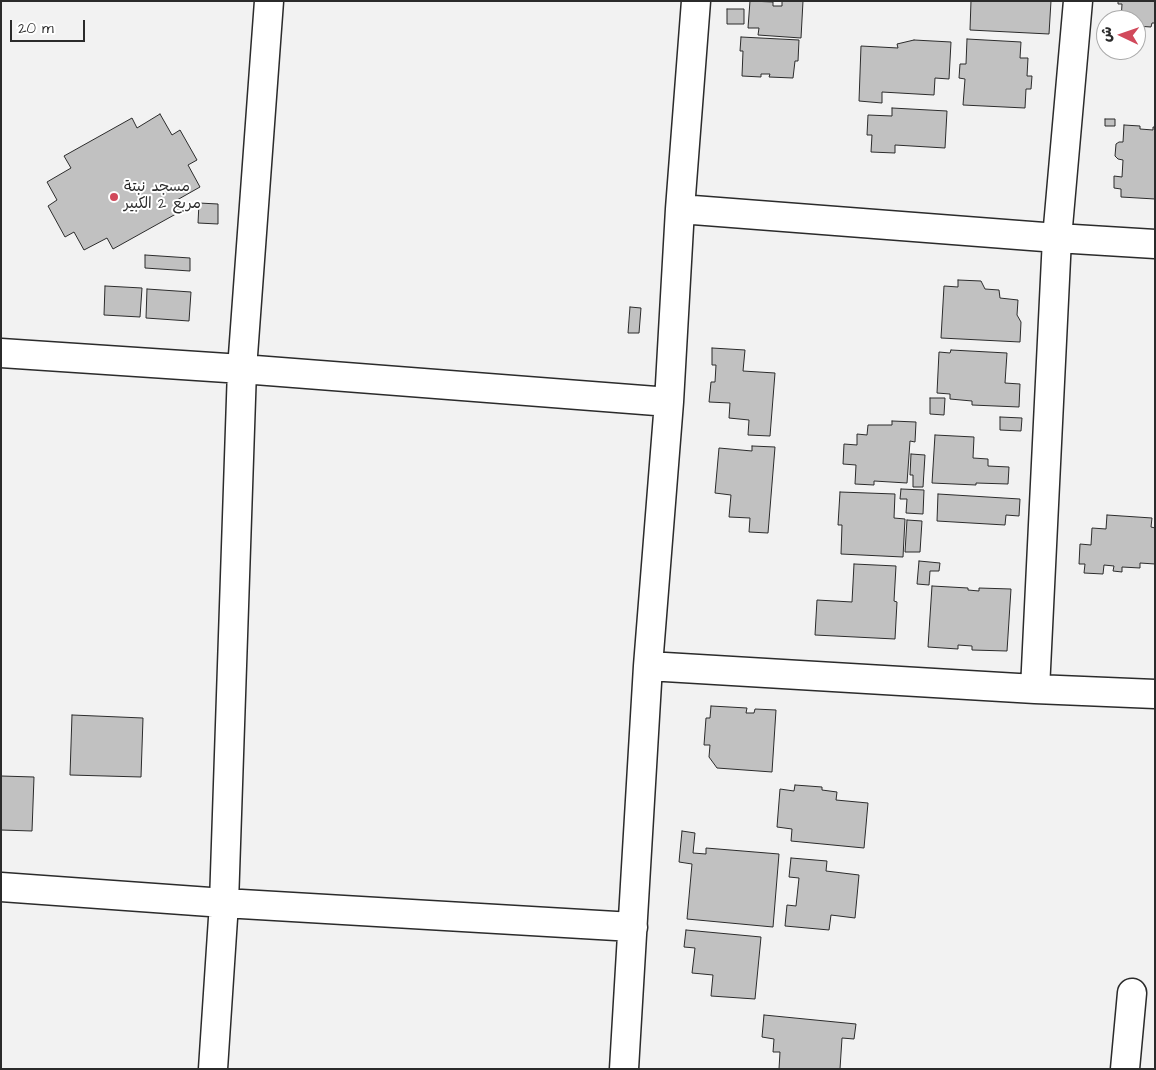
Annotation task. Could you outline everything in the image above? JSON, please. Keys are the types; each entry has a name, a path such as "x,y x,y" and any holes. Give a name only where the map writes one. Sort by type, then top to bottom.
{"street":[{"path":"213,1069 224,903 242,369 269,1"},
{"path":"624,1069 648,666 669,402 680,209 696,1"},
{"path":"1035,689 1057,238 1078,1"},
{"path":"680,209 1155,244"},
{"path":"1,353 242,369 669,402"},
{"path":"648,666 1035,689 1155,694"},
{"path":"1,887 224,903 633,927"},
{"path":"1125,1069 1132,993"}],"building":[{"path":"750,1 773,2 773,6 782,6 782,1 803,1 801,38 758,35 759,28 748,28"},
{"path":"971,1 1051,1 1049,34 970,30"},
{"path":"1118,1 1155,1 1155,23 1152,23 1151,27 1146,27 1146,10 1122,10 1122,4 1118,4"},
{"path":"727,9 744,9 744,24 727,24"},
{"path":"741,37 799,40 798,61 795,61 793,78 769,77 770,74 761,74 761,77 742,76 743,51 740,51"},
{"path":"967,39 1021,42 1020,58 1028,58 1027,76 1032,76 1031,89 1026,89 1025,108 963,105 965,79 959,78 960,64 966,64"},
{"path":"914,40 951,42 949,79 935,78 934,95 882,92 882,103 859,101 861,46 898,48 897,44"},
{"path":"892,108 947,111 945,148 895,145 895,153 871,152 872,135 867,135 868,115 892,116"},
{"path":"160,114 172,135 180,130 197,160 188,165 200,187 177,200 183,210 113,249 107,238 84,250 74,232 65,237 48,206 57,200 47,182 71,168 64,156 132,118 137,128"},
{"path":"1105,119 1115,119 1115,126 1105,126"},
{"path":"1124,125 1140,126 1140,129 1153,130 1153,127 1155,127 1155,199 1121,197 1121,189 1114,188 1114,176 1122,177 1123,160 1115,156 1116,144 1123,142"},
{"path":"199,203 218,204 218,224 198,223"},
{"path":"145,255 190,258 190,271 145,268"},
{"path":"958,280 981,281 985,289 999,290 1000,298 1018,300 1017,315 1021,322 1020,342 941,338 944,286 958,287"},
{"path":"105,286 142,288 140,317 104,315"},
{"path":"147,289 191,292 189,321 146,318"},
{"path":"630,307 641,308 639,333 628,333"},
{"path":"712,348 745,350 743,371 775,373 770,436 748,435 749,420 729,418 730,403 709,402 711,382 715,382 716,365 712,365"},
{"path":"951,350 1007,353 1005,383 1020,384 1019,407 972,405 972,401 950,399 950,394 937,393 939,352 950,353"},
{"path":"930,398 945,398 944,415 930,414"},
{"path":"1000,417 1022,418 1021,431 1000,430"},
{"path":"892,421 916,422 915,442 910,441 907,483 874,481 874,485 855,484 856,465 843,464 844,444 857,445 857,434 867,435 868,425 892,425"},
{"path":"935,435 974,437 973,458 988,459 988,466 1009,467 1008,484 932,483"},
{"path":"752,446 775,447 768,533 749,532 750,518 729,517 731,495 715,493 719,448 752,451"},
{"path":"911,454 925,455 923,487 913,487 913,475 910,475"},
{"path":"901,489 924,490 923,514 906,513 907,499 900,499"},
{"path":"840,492 895,494 894,518 905,519 903,557 841,554 842,525 838,525"},
{"path":"938,494 1020,499 1019,516 1006,515 1005,525 937,521"},
{"path":"1107,515 1152,518 1151,527 1155,528 1155,564 1140,563 1140,568 1122,567 1122,572 1113,571 1114,566 1104,565 1103,574 1084,573 1085,564 1079,564 1080,544 1091,545 1092,528 1106,529"},
{"path":"907,520 922,521 920,552 905,552"},
{"path":"919,561 940,563 939,571 930,571 929,585 917,584"},
{"path":"854,564 896,566 894,601 897,602 895,639 815,635 817,600 852,602"},
{"path":"932,586 968,588 968,590 979,591 979,588 1011,589 1007,651 972,650 972,646 958,645 958,649 928,647"},
{"path":"711,706 747,708 746,713 754,713 755,709 776,710 772,772 717,768 709,757 710,745 704,745 706,718 710,718"},
{"path":"72,715 143,718 141,777 70,775"},
{"path":"1,776 34,777 32,831 1,830"},
{"path":"795,785 822,787 822,790 837,792 836,800 868,803 864,848 791,841 792,829 777,827 780,789 794,791"},
{"path":"682,831 695,833 693,853 706,854 706,848 779,854 773,927 687,919 692,864 679,862"},
{"path":"791,858 827,861 826,871 859,875 855,918 831,915 829,930 785,926 787,905 796,906 799,878 789,877"},
{"path":"686,930 761,937 755,999 711,996 713,975 692,973 695,948 684,947"},
{"path":"764,1015 856,1024 854,1039 842,1038 840,1069 779,1069 780,1052 773,1052 774,1039 762,1037"}],"place":[{"name":"مسجد نبتة مربع 2 الكبير","path":"114,197"}]}
